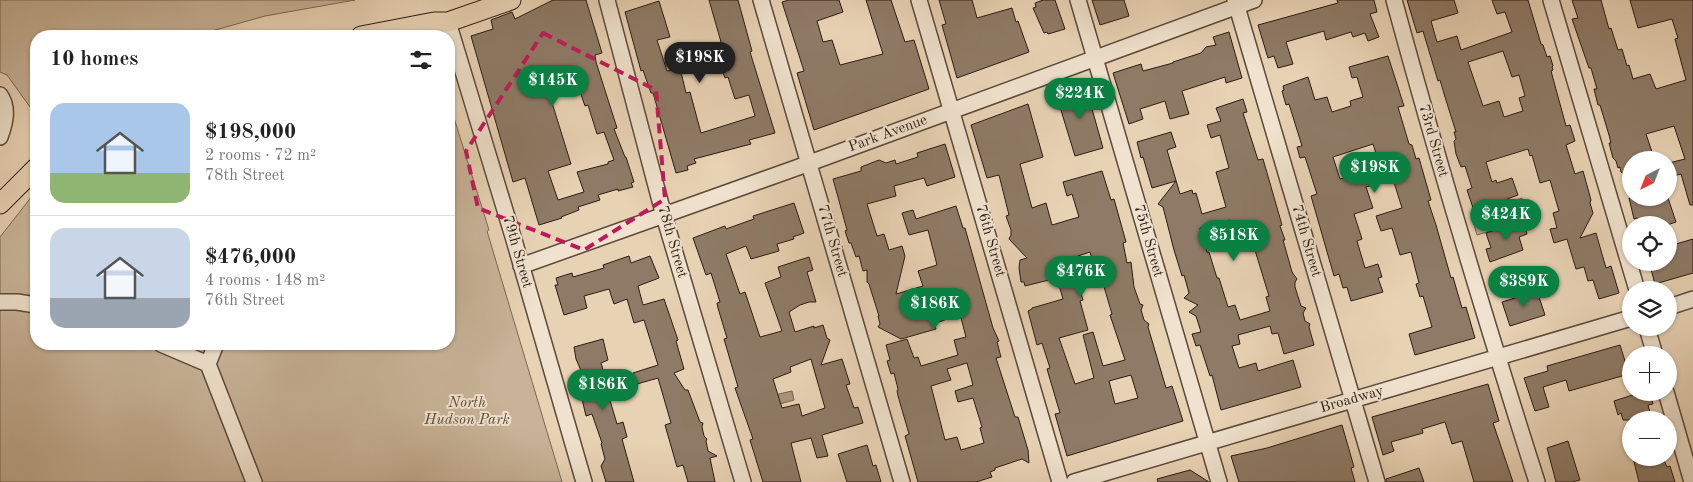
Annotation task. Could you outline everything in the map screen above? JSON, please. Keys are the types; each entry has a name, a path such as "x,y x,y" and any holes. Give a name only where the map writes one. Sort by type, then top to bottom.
{"main road":[{"path":"397,30 434,22 448,22 511,0"},
{"path":"1,198 30,173"}],"street":[{"name":"78th Street","path":"607,0 664,216 743,482"},
{"name":"77th Street","path":"762,0 902,482"},
{"name":"76th Street","path":"919,0 1060,482"},
{"name":"75th Street","path":"1078,0 1219,482"},
{"name":"Park Avenue","path":"521,266 1095,59 1236,3 1254,0"},
{"name":"73rd Street","path":"1394,0 1443,177 1537,482"},
{"path":"1551,0 1634,281"},
{"name":"74th Street","path":"1236,3 1377,482"},
{"name":"79th Street","path":"448,22 450,30"},
{"name":"79th Street","path":"455,45 584,482"},
{"path":"0,94 6,112 6,122 0,137"},
{"path":"1677,304 1693,299"},
{"path":"0,302 30,304"},
{"name":"Broadway","path":"1074,482 1622,321"},
{"path":"175,350 208,364"},
{"path":"214,350 208,364 254,482"},
{"path":"1669,401 1692,482"}],"highlighted area":[{"path":"543,33 656,90 665,199 584,250 478,208 466,151"}],"green space":[{"path":"0,0 355,0 265,16 215,30 30,30 30,107 7,75 0,72"},
{"name":"North Hudson Park","path":"455,121 489,230 487,231 562,482 0,482 0,237 30,199 30,350 455,350"},
{"path":"1522,198 1528,219 1477,235 1471,214"}],"shaded area":[{"path":"792,391 794,400 773,406 770,396"}],"building":[{"path":"553,0 586,0 602,53 595,55 596,62 617,128 614,129 634,182 631,183 633,187 598,195 600,200 578,207 579,210 562,218 539,225 525,178 513,182 471,36 493,29 491,20 512,12 515,19","holes":["572,69 585,106 588,105 597,134 604,132 614,160 608,162 608,164 577,172 584,192 558,200 548,171 571,164 544,77"]},
{"path":"709,0 738,0 752,51 750,52 775,133 749,140 751,144 694,159 696,163 687,166 688,170 676,173 653,93 651,93 643,70 641,71 625,12 659,1 670,37 657,40 667,71 680,68 686,93 690,92 701,133 755,116 749,95 735,99 728,77 725,78 717,44 721,42"},
{"path":"789,0 839,0 843,12 817,21 823,42 832,40 840,65 883,54 866,0 891,0 905,42 914,40 929,89 814,130 797,73 804,71 782,2"},
{"path":"939,0 972,0 977,18 1012,8 1029,52 957,78 942,25 946,24"},
{"path":"1043,0 1055,0 1065,29 1048,34 1047,32 1044,33 1033,8 1036,7 1035,3"},
{"path":"1092,0 1124,0 1129,16 1100,25"},
{"path":"1337,0 1374,0 1377,12 1370,14 1379,37 1368,41 1365,33 1353,37 1351,32 1326,40 1324,31 1286,42 1293,64 1278,68 1274,56 1268,58 1258,25 1338,3"},
{"path":"1407,0 1454,0 1458,13 1431,21 1437,42 1457,36 1461,50 1512,32 1505,12 1497,14 1492,0 1528,0 1541,44 1547,57 1550,56 1553,66 1551,71 1566,126 1570,125 1575,141 1566,145 1575,174 1583,171 1591,200 1593,213 1580,238 1596,233 1606,268 1611,266 1619,293 1599,299 1593,280 1588,281 1584,267 1576,269 1567,239 1554,243 1550,229 1557,228 1553,213 1559,211 1550,180 1540,183 1532,155 1530,156 1528,149 1486,162 1492,182 1496,180 1497,183 1512,178 1518,195 1474,211 1467,190 1472,188 1465,166 1461,167 1456,154 1454,132 1456,132 1440,80 1438,81 1423,31 1417,33","holes":["1503,51 1512,77 1519,75 1525,96 1519,98 1523,111 1504,117 1499,101 1483,106 1468,62"]},
{"path":"1572,0 1601,0 1609,29 1611,28 1618,50 1622,49 1633,79 1650,74 1656,89 1686,80 1675,39 1678,38 1672,19 1638,28 1630,0 1693,0 1693,205 1690,205 1681,174 1678,175 1678,161 1685,159 1674,126 1646,134 1652,151 1622,151 1622,173 1620,167 1618,168 1613,158 1609,143 1611,143 1600,105 1598,105 1594,89 1597,89 1591,68 1589,68 1572,19 1578,18"},
{"path":"1229,32 1242,78 1226,83 1225,77 1182,91 1189,114 1170,119 1165,101 1140,109 1143,119 1129,124 1113,73 1141,64 1143,71 1173,63 1201,53 1206,47 1216,45 1213,37"},
{"path":"1388,56 1404,106 1398,107 1409,144 1412,145 1416,159 1419,158 1431,200 1428,201 1451,278 1453,277 1462,308 1466,307 1475,338 1415,355 1409,334 1432,327 1423,296 1420,297 1416,284 1419,283 1411,252 1400,255 1392,228 1381,231 1376,216 1402,208 1393,179 1366,187 1373,208 1354,214 1362,239 1357,241 1365,268 1378,264 1382,277 1378,278 1383,292 1351,301 1347,287 1343,288 1339,274 1334,276 1311,196 1317,194 1305,157 1300,158 1297,147 1302,146 1289,104 1286,105 1282,91 1284,90 1283,86 1308,77 1315,100 1327,97 1332,112 1351,106 1350,101 1363,97 1357,77 1352,78 1349,67","holes":["1373,144 1381,169 1340,179 1333,157"]},
{"path":"1085,84 1103,148 1075,156 1056,94"},
{"path":"1243,99 1247,112 1243,113 1258,160 1263,159 1282,225 1280,226 1292,272 1297,279 1295,287 1301,306 1306,308 1303,313 1305,321 1310,324 1309,327 1314,345 1284,354 1278,333 1272,334 1270,326 1238,335 1240,344 1232,346 1239,368 1256,363 1258,371 1293,360 1301,387 1221,410 1212,375 1210,376 1200,345 1196,346 1192,334 1201,332 1196,316 1189,312 1198,305 1184,298 1189,293 1174,250 1163,207 1158,204 1176,181 1152,188 1137,142 1171,132 1176,147 1167,150 1180,194 1192,190 1193,194 1196,193 1202,214 1226,207 1216,172 1229,168 1220,135 1211,138 1207,125 1221,121 1216,108","holes":["1230,220 1236,239 1245,236 1248,249 1254,247 1269,296 1266,297 1270,311 1240,320 1235,305 1228,307 1200,228"]},
{"path":"1028,104 1043,157 1020,164 1032,208 1046,203 1052,225 1079,217 1072,194 1067,196 1063,182 1102,171 1111,200 1114,199 1126,242 1123,243 1127,263 1131,262 1134,287 1140,304 1143,305 1141,310 1144,320 1149,324 1148,327 1166,388 1172,386 1183,421 1067,456 1055,414 1060,413 1047,369 1050,368 1042,343 1037,345 1028,311 1032,308 1063,299 1057,278 1025,286 1024,282 1021,282 1020,260 1027,258 1009,239 1011,230 1006,216 1009,215 999,175 987,178 971,125","holes":["1090,252 1096,274 1100,273 1112,314 1110,315 1125,360 1103,366 1093,332 1083,335 1094,378 1075,384 1059,338 1088,330 1080,301 1083,300 1072,258","1131,375 1138,398 1115,404 1109,381"]},
{"path":"945,144 955,177 927,186 924,178 894,186 896,196 867,204 877,236 884,234 889,250 902,246 905,256 896,294 923,286 918,271 937,265 928,230 909,235 902,213 913,210 916,219 956,206 963,228 965,228 993,328 999,341 997,342 1001,357 996,358 1015,417 1018,417 1028,450 1029,463 1022,459 995,468 995,470 990,472 992,477 976,482 918,482 905,436 909,434 898,396 894,373 891,374 887,361 890,360 886,345 907,339 914,358 918,357 921,366 958,355 954,340 966,337 960,314 934,324 936,329 901,339 878,327 880,324 879,316 867,282 867,270 863,271 859,256 856,257 851,243 849,243 833,179 861,171 861,167 879,160 886,163 895,160 896,164 918,157 917,153","holes":["967,363 973,385 955,391 958,402 973,398 982,427 980,428 984,443 961,450 957,437 945,440 931,386 951,380 947,369"]},
{"path":"794,203 804,233 793,237 794,239 777,244 779,251 751,259 746,246 726,254 740,294 745,292 760,337 782,331 765,283 781,277 778,267 809,257 813,270 807,272 816,302 800,305 789,312 795,332 823,325 827,338 830,340 821,365 842,359 850,384 846,385 854,408 858,407 863,423 822,435 828,456 817,458 811,438 791,443 801,482 763,482 750,440 753,439 735,388 738,387 724,339 727,338 717,303 720,302 711,273 706,275 693,238 725,226 726,229 754,219 753,216","holes":["811,359 825,408 802,416 799,404 782,408 773,379 791,372 790,367"]},
{"path":"1631,206 1671,206 1674,216 1633,216"},
{"path":"1523,221 1527,234 1519,237 1523,250 1490,262 1486,249 1491,248 1486,233"},
{"path":"1693,239 1693,273 1665,281 1654,281 1651,271 1677,271 1677,244"},
{"path":"629,256 631,263 650,256 659,278 638,286 643,305 664,299 678,340 676,341 684,369 674,373 685,390 688,390 700,422 703,423 702,427 704,436 707,439 708,451 717,456 710,458 715,482 688,482 683,465 677,467 665,425 671,423 658,378 637,384 633,373 658,365 644,320 634,323 627,299 614,304 609,289 584,296 587,308 564,315 555,285 558,285 556,278 572,273 573,277 604,268 603,265"},
{"path":"1537,291 1545,315 1510,326 1502,302"},
{"path":"603,339 608,360 601,363 608,386 606,387 617,424 623,422 627,437 622,439 634,482 606,482 601,466 605,459 602,443 592,414 586,416 582,399 586,398 579,375 582,373 576,359 574,347"},
{"path":"1620,345 1622,351 1622,376 1569,391 1566,380 1543,387 1549,407 1535,411 1524,378 1548,371 1547,366"},
{"path":"1488,384 1499,421 1493,423 1513,482 1474,482 1462,441 1452,444 1445,422 1422,429 1423,433 1391,442 1394,451 1383,455 1372,417"},
{"path":"1622,398 1622,401 1652,401 1653,404 1648,405 1650,411 1622,411 1622,416 1621,413 1618,415 1614,401"},
{"path":"1342,425 1354,467 1351,468 1355,482 1239,482 1231,456 1267,448"},
{"path":"1568,441 1580,480 1556,482 1547,448"},
{"path":"867,445 873,466 876,465 881,482 847,482 838,454"},
{"path":"1635,466 1670,466 1675,482 1639,482"},
{"path":"1419,468 1424,482 1386,482 1386,479"},
{"path":"1190,470 1209,482 1158,482 1157,479"}]}
